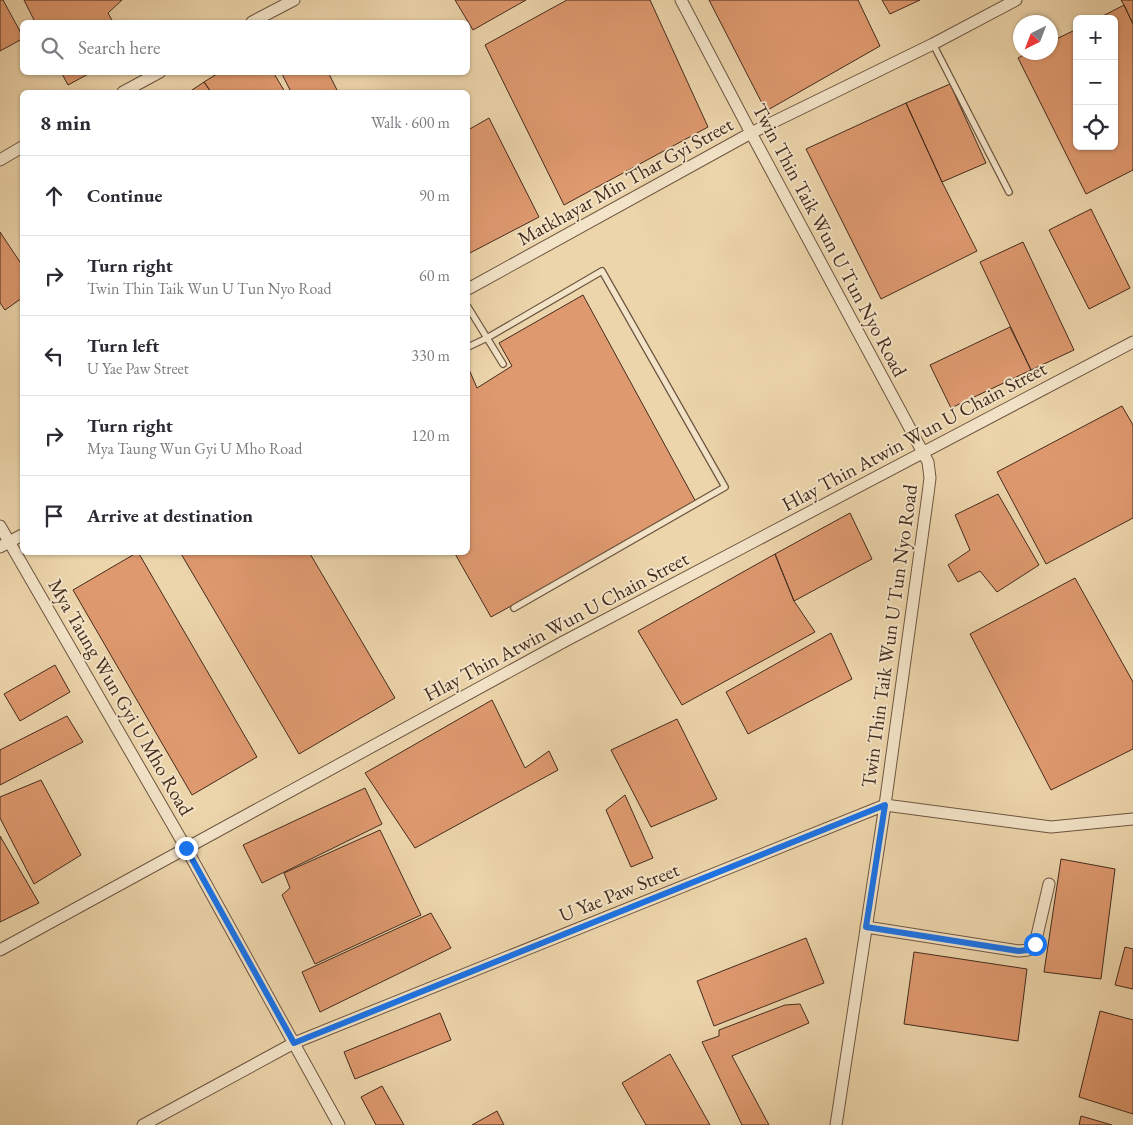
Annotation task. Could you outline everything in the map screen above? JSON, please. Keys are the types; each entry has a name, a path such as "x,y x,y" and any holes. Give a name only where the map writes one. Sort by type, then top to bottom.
{"street":[{"path":"256,20 294,0"},
{"name":"Twin Thin Taik Wun U Tun Nyo Road","path":"681,0 928,462 930,478 928,494 885,805 836,1125"},
{"name":"Matkhayar Min Thar Gyi Street","path":"470,288 751,133 933,44 1016,0"},
{"path":"128,90 155,75"},
{"path":"0,160 20,148"},
{"name":"Hlay Thin Atwin Wun U Chain Street","path":"0,950 565,641 1133,342"},
{"name":"Mya Taung Wun Gyi U Mho Road","path":"0,526 5,545 186,848 339,1125"},
{"path":"5,545 20,536"},
{"name":"U Yae Paw Street","path":"143,1125 294,1043 885,805 1052,827 1133,819"},
{"path":"866,927 1019,951 1028,950 1035,944 1049,884"}],"lane":[{"path":"933,44 1009,192"},
{"path":"470,346 602,271 725,487 514,608"},
{"path":"470,310 503,364"}],"building":[{"path":"0,0 3,0 20,31 20,40 0,51"},
{"path":"24,0 122,0 108,13 112,20 34,20"},
{"path":"455,0 526,0 473,30 470,20 467,20"},
{"path":"567,0 650,0 708,127 564,205 485,45"},
{"path":"709,0 858,0 880,46 766,111"},
{"path":"882,0 920,0 890,14"},
{"path":"1121,0 1133,0 1133,24 1124,5"},
{"path":"1124,5 1133,24 1133,170 1086,194 1019,60 1058,60 1058,38 1073,31 1073,150 1118,150 1118,15 1105,15"},
{"path":"63,75 86,75 68,85"},
{"path":"215,75 275,75 284,90 210,90 204,82"},
{"path":"282,75 330,75 337,90 290,90"},
{"path":"204,82 210,90 192,90"},
{"path":"950,84 986,163 942,182 906,103"},
{"path":"906,103 942,182 977,251 881,299 806,149"},
{"path":"489,118 539,217 470,253 470,129"},
{"path":"1091,209 1130,288 1089,309 1049,230"},
{"path":"0,232 20,262 20,299 5,310 0,303"},
{"path":"1023,242 1074,350 1031,370 980,262"},
{"path":"583,295 697,504 491,617 456,555 470,555 470,372 477,388 512,366 499,343"},
{"path":"1010,327 1031,370 951,408 930,365"},
{"path":"1122,406 1133,425 1133,518 1046,564 997,472"},
{"path":"998,494 1039,565 997,592 980,571 958,582 948,565 970,550 955,515"},
{"path":"850,513 872,559 794,601 775,554"},
{"path":"775,554 794,601 815,632 682,705 638,631"},
{"path":"133,555 140,555 257,757 192,795 73,590"},
{"path":"182,555 311,555 395,698 299,754"},
{"path":"1075,578 1133,682 1133,749 1051,790 970,634"},
{"path":"831,633 852,679 748,734 726,692"},
{"path":"55,665 70,692 20,721 4,694"},
{"path":"492,700 525,768 549,751 558,770 415,848 365,773"},
{"path":"67,716 83,742 0,785 0,750"},
{"path":"677,719 717,799 651,827 611,750"},
{"path":"41,780 81,855 34,884 0,818 0,797"},
{"path":"365,788 382,824 262,883 243,845"},
{"path":"625,795 653,858 631,867 606,810"},
{"path":"380,830 421,915 315,964 282,895 290,888 284,873"},
{"path":"0,836 39,903 0,922"},
{"path":"1061,859 1115,869 1101,979 1044,972"},
{"path":"431,913 451,948 320,1012 302,972"},
{"path":"806,938 824,983 714,1026 697,981"},
{"path":"1125,947 1133,949 1133,989 1115,985"},
{"path":"914,952 1027,969 1018,1041 904,1024"},
{"path":"800,1004 809,1023 732,1056 769,1125 742,1125 702,1042 719,1036 719,1030 785,1005"},
{"path":"1100,1011 1133,1020 1133,1114 1079,1097"},
{"path":"440,1013 451,1040 355,1079 344,1052"},
{"path":"670,1054 710,1125 646,1125 622,1083"},
{"path":"382,1086 404,1125 376,1125 361,1097"},
{"path":"497,1111 504,1125 472,1125"},
{"path":"1081,1116 1112,1125 1079,1125"}],"route":[{"path":"186,848 294,1043 885,805 866,927 1019,951 1028,950 1035,944"}]}
